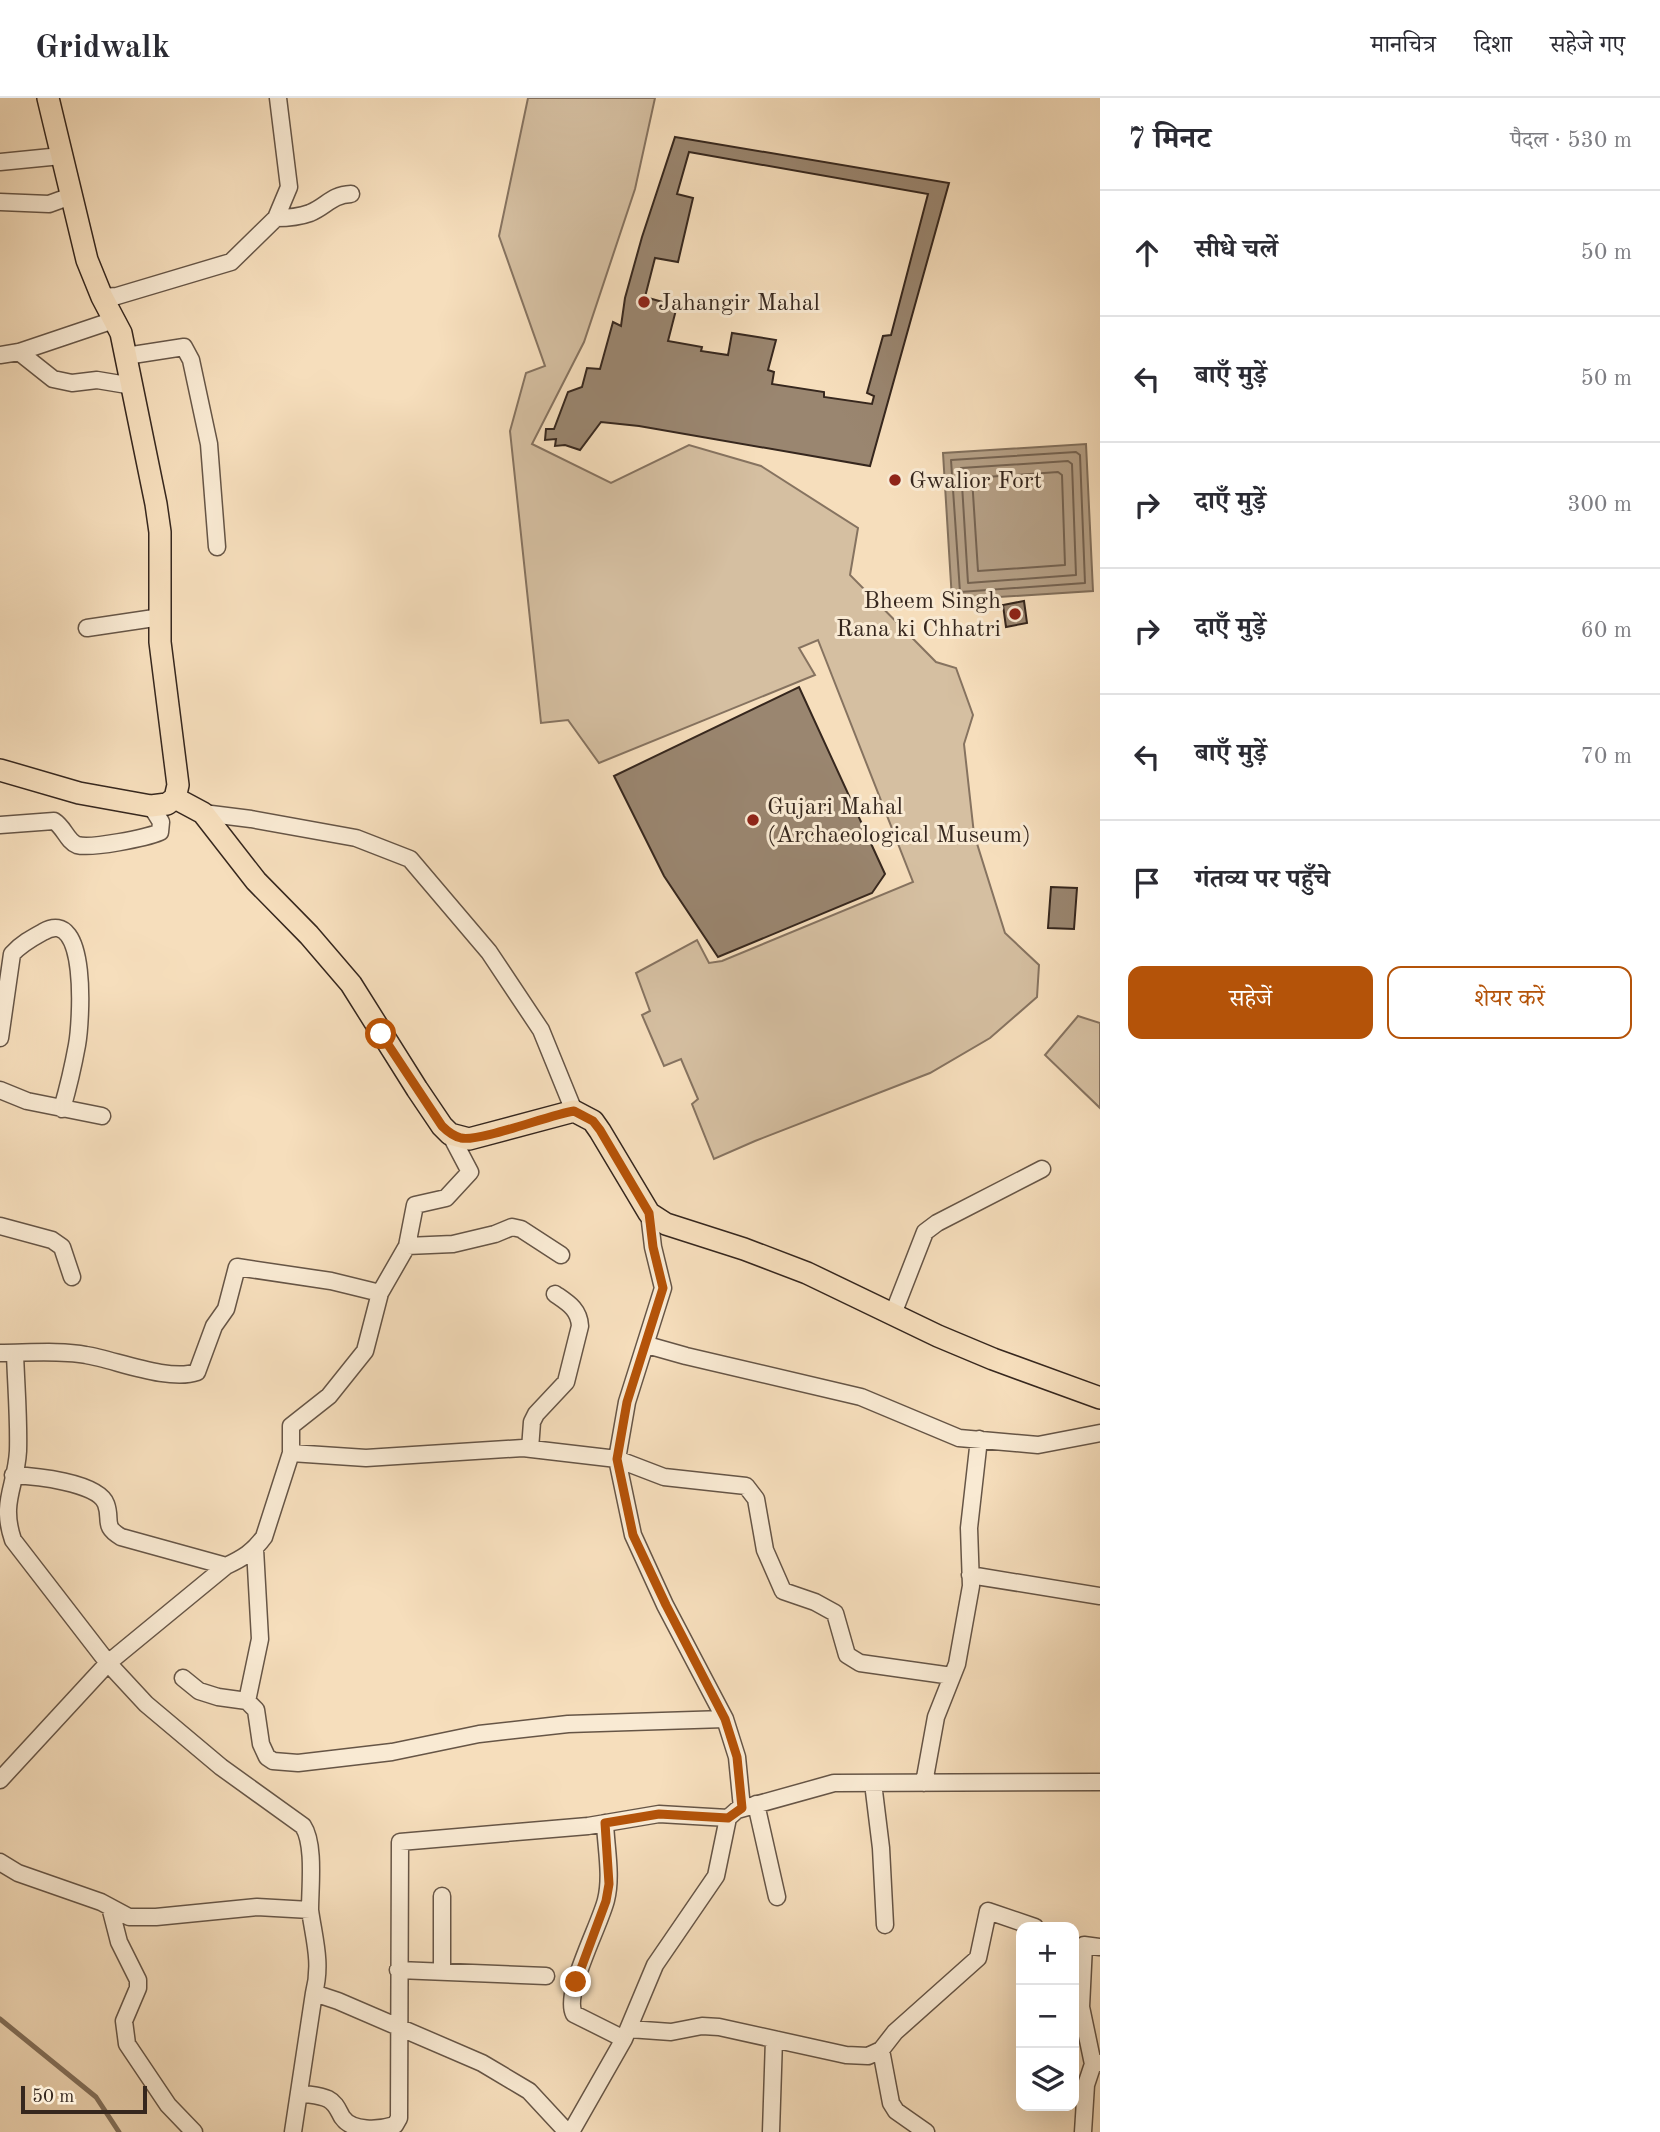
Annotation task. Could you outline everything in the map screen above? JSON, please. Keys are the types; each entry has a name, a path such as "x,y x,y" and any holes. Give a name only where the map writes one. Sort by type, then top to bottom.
{"main road":[{"path":"0,770 79,793 151,806 167,804 175,798 178,785 160,642 160,532 156,504 121,333 87,260 48,98"},
{"path":"175,798 203,813 256,881 309,935 351,984 417,1089 450,1134 469,1139 574,1111 593,1121 649,1213 666,1224 744,1248 807,1273 993,1359 1100,1398"}],"street":[{"path":"102,297 117,296 231,262 276,218 289,187 278,98"},
{"path":"0,162 61,156"},
{"path":"276,218 311,212 338,195 351,194"},
{"path":"0,202 49,204 71,197"},
{"path":"0,355 19,352 114,320"},
{"path":"126,356 184,347 191,360 209,444 218,547"},
{"path":"19,352 53,379 72,383 97,380 133,386"},
{"path":"87,628 160,617"},
{"path":"0,825 54,821 61,826 69,839 78,845 94,845 146,837 160,832 161,822 151,806"},
{"path":"203,813 356,838 410,859 489,952 541,1030 574,1111"},
{"path":"0,1038 12,954 51,927 61,928 69,933 75,945 79,974 77,1042 62,1109"},
{"path":"0,1090 27,1101 102,1116"},
{"path":"0,1780 108,1663 226,1566 247,1556 264,1537 290,1453 291,1426 329,1396 365,1351 380,1293 407,1246 415,1205 446,1199 470,1172 450,1134"},
{"path":"893,1314 925,1232 937,1223 1042,1169"},
{"path":"649,1213 653,1247 663,1288 627,1402 617,1459 633,1535 725,1719 777,1897"},
{"path":"0,1226 52,1240 62,1247 72,1277"},
{"path":"407,1246 453,1244 512,1227 521,1229 561,1255"},
{"path":"293,2132 319,1958 310,1910 310,1856 307,1833 303,1826 220,1767 146,1704 108,1663 13,1540 6,1527 5,1495 18,1453 8,1353 84,1354 130,1367 186,1376 197,1372 214,1326 226,1310 237,1267 331,1281 380,1293"},
{"path":"530,1449 532,1422 566,1381 580,1326 576,1310 555,1294"},
{"path":"647,1345 861,1397 959,1438 1038,1446 1100,1433"},
{"path":"924,1783 936,1717 957,1664 964,1625 970,1575 968,1528 979,1439"},
{"path":"290,1453 366,1458 530,1449 617,1459 664,1477 746,1486 756,1499 765,1550 783,1591 815,1602 835,1613 847,1655 860,1664 952,1676"},
{"path":"13,1475 68,1481 102,1498 106,1504 107,1523 113,1532 121,1537 226,1566"},
{"path":"247,1701 260,1639 255,1549"},
{"path":"970,1575 1100,1596"},
{"path":"183,1678 199,1691 247,1701 256,1710 261,1744 267,1757 273,1761 298,1763 392,1752 479,1734 568,1724 725,1719"},
{"path":"300,2092 327,2099 336,2105 344,2121 354,2128 385,2128 395,2125 399,2118 400,1842 507,1835 659,1814 728,1818 749,1806 834,1783 1100,1782"},
{"path":"873,1783 881,1848 885,1925"},
{"path":"314,1993 482,2063 530,2091 569,2132 627,2034 655,1965 716,1876 728,1818"},
{"path":"605,1823 609,1884 606,1901 576,1982 570,2007 574,2014 627,2034 671,2032 702,2026 719,2027 846,2055 869,2056 881,2050 895,2032 978,1958 988,1911 1020,1922"},
{"path":"0,1862 18,1873 110,1907 129,1917 156,1917 257,1907 310,1910"},
{"path":"442,1896 442,1972"},
{"path":"110,1907 119,1942 138,1980 138,1989 124,2021 127,2044 168,2105 194,2132"},
{"path":"1083,2132 1086,2085 1096,2064 1081,2007 1086,1944"},
{"path":"398,1970 546,1976"},
{"path":"771,2132 774,2039"},
{"path":"881,2050 891,2103 896,2112 926,2132"}],"shaded area":[{"path":"528,98 655,98 635,189 584,342 532,444 611,483 689,445 761,466 858,528 850,575 936,662 956,668 973,715 964,744 974,834 1005,933 1039,965 1037,997 990,1038 930,1073 714,1159 692,1104 698,1099 681,1059 664,1066 642,1015 650,1011 636,973 697,940 709,963 722,961 913,882 818,640 799,648 815,675 599,763 568,720 541,723 510,431 526,373 545,366 499,236"},
{"path":"1078,1016 1100,1023 1100,1108 1045,1055"}],"water":[{"path":"1086,444 1093,591 952,600 943,453"}],"building":[{"name":"Jahangir Mahal","path":"675,137 949,183 870,466 639,426 601,422 580,450 565,445 555,446 556,439 545,440 546,429 554,429 568,392 582,387 587,368 600,369 613,322 621,326 625,298","holes":["689,152 928,194 891,335 883,336 867,393 874,396 872,404 824,397 824,392 772,384 774,372 768,370 776,340 732,333 728,355 701,351 702,347 668,341 677,306 645,297 655,258 678,262 693,198 677,194"]},
{"name":"Bheem Singh Rana ki Chhatri","path":"1024,601 1027,623 1006,627 1003,605"},
{"path":"799,687 885,874 872,893 718,957 664,876 614,776"},
{"path":"1051,887 1077,888 1074,929 1048,928"}],"waterway":[{"path":"0,2019 96,2097 119,2132"}],"place":[{"name":"Jahangir Mahal","path":"644,302"},
{"name":"Gwalior Fort","path":"895,480"},
{"name":"Bheem Singh Rana ki Chhatri","path":"1015,614"},
{"name":"Gujari Mahal (Archaeological Museum)","path":"753,820"}],"route":[{"path":"381,1034 442,1126 459,1138 484,1136 574,1111 593,1121 649,1213 653,1247 663,1288 627,1402 617,1459 633,1535 725,1719 737,1757 742,1808 728,1818 659,1814 605,1823 609,1884 606,1901 576,1982"}]}
